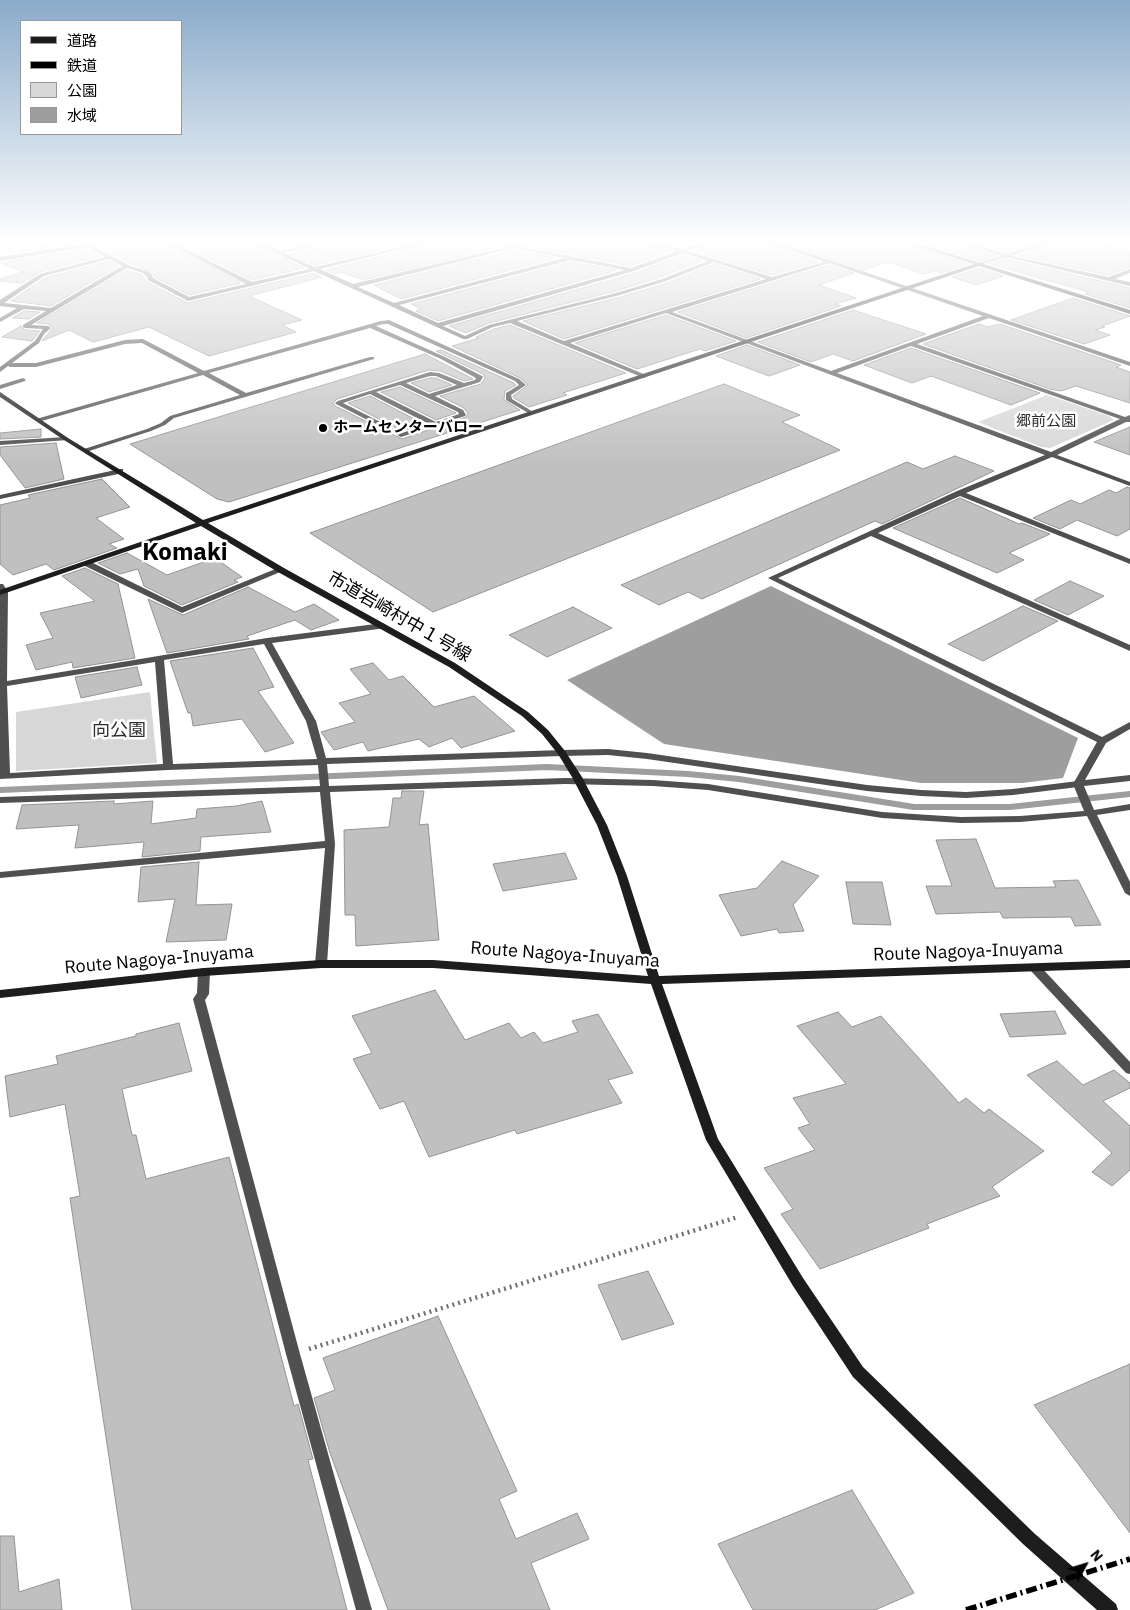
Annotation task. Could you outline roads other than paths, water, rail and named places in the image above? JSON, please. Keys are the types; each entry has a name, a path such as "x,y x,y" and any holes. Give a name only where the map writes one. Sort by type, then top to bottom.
{"street":[{"path":"0,370 10,365 37,342 42,333 48,328 25,326 43,315"},
{"path":"415,315 465,338 491,326 534,315"},
{"path":"439,326 476,315"},
{"path":"564,343 657,315"},
{"path":"676,315 1130,484"},
{"path":"827,315 202,523 88,564 1,590 2,776 168,767 322,764 608,752 867,788 921,793 966,794 1003,792 1130,778"},
{"path":"830,373 988,316 1130,364"},
{"path":"511,321 644,376"},
{"path":"38,420 383,322 397,325 517,380 523,385 508,394 509,400 532,413"},
{"path":"371,326 443,358 480,377 478,380 462,386 429,396"},
{"path":"10,365 36,365 135,340 148,342 245,395"},
{"path":"912,344 1129,419"},
{"path":"86,450 149,430 163,424 172,417 372,358"},
{"path":"401,383 464,413 464,415 401,435 338,403 370,392 435,373 462,386"},
{"path":"0,386 23,380"},
{"path":"370,392 435,424"},
{"name":"市道岩崎村中１号線","path":"2,397 202,523 281,570 452,665 525,714 545,732 562,753 578,779 602,825 622,876 655,980 712,1140 798,1282 858,1372 1029,1539 1110,1610"},
{"path":"1102,741 772,578 1129,419"},
{"path":"0,443 66,439"},
{"path":"0,498 120,470"},
{"path":"960,493 1130,562"},
{"path":"871,533 1130,648"},
{"path":"88,564 182,610 281,570"},
{"path":"2,684 159,658 383,626"},
{"path":"267,642 311,721 322,764 330,844 321,964"},
{"path":"159,658 168,767"},
{"path":"1078,784 1102,741 1130,725"},
{"path":"0,800 578,779 708,787 882,815 961,820 1020,819 1130,807"},
{"path":"1078,784 1130,893"},
{"path":"0,875 330,844"},
{"name":"Route Nagoya-Inuyama","path":"0,994 204,972 321,964 433,964 655,980 1130,964"},
{"path":"1035,968 1130,1070"},
{"path":"204,972 203,994 199,999 293,1354 364,1610"}],"water":[{"path":"771,586 1078,738 1063,778 1022,783 921,783 664,744 567,680"}],"waterway":[{"path":"0,790 547,767 688,774 739,779 914,807 1010,807 1130,794"}],"railway":[{"path":"966,1610 1130,1559"}],"place":[{"name":"ホームセンターバロー","path":"323,428"}],"district":[{"name":"Komaki","path":"185,553"}],"park label":[{"name":"郷前公園","path":"1046,422"},
{"name":"向公園","path":"119,731"}]}
